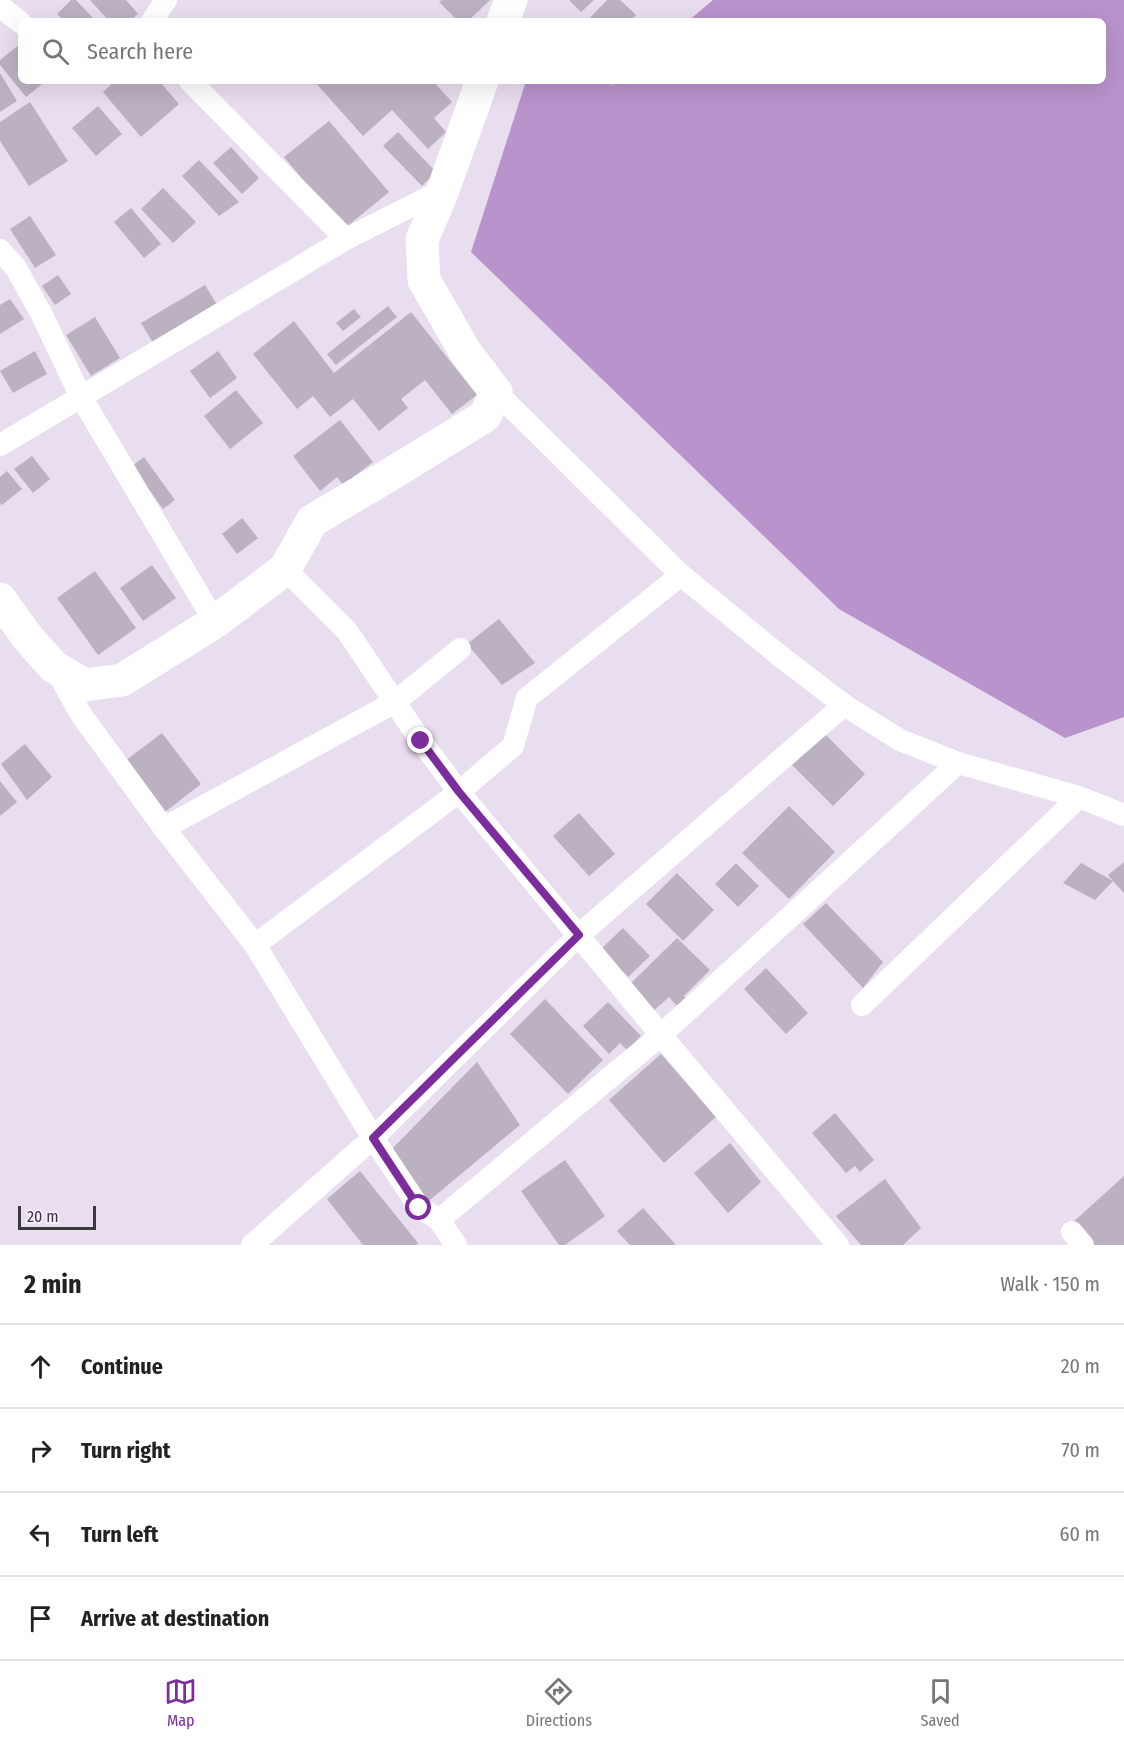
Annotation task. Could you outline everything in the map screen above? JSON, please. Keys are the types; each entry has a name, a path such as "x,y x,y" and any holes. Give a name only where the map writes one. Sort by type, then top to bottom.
{"main road":[{"path":"504,18 511,0"},
{"path":"0,599 27,638 54,667 85,684 122,680 215,622 285,569 312,521 484,416 496,392 466,353 424,280 422,240 443,190 481,84"}],"street":[{"path":"154,18 166,0"},
{"path":"0,6 18,21"},
{"path":"193,84 346,239"},
{"path":"0,445 346,239 443,190"},
{"path":"0,250 16,268 81,397 215,622"},
{"path":"496,392 681,575 844,705 900,740 958,763 1079,797 1124,815"},
{"path":"285,569 347,631 421,741 459,792 838,1245"},
{"path":"255,945 459,792 513,746 527,698 681,575"},
{"path":"164,828 394,702 460,649"},
{"path":"54,667 82,716 164,828 255,945 373,1138 419,1208 439,1220 456,1245"},
{"path":"252,1245 373,1138 579,935 844,705"},
{"path":"439,1220 661,1035 958,763"},
{"path":"862,1005 1079,797"}],"shaded area":[{"path":"713,0 1124,0 1124,717 1065,738 839,609 471,252 525,84 1106,84 1106,18 692,18"}],"building":[{"path":"71,0 76,0 93,18 61,18 57,14"},
{"path":"90,0 126,0 138,14 133,18 106,18"},
{"path":"442,0 490,0 471,18 455,18 439,2"},
{"path":"569,0 594,0 581,12"},
{"path":"607,0 620,0 636,15 633,18 590,18"},
{"path":"18,46 18,84 42,84 26,97 0,65 0,60"},
{"path":"0,73 17,101 0,112"},
{"path":"112,84 162,84 179,104 141,137 103,92"},
{"path":"317,84 436,84 452,102 434,118 446,132 428,149 392,110 363,136"},
{"path":"30,102 68,161 29,186 0,141 0,122"},
{"path":"98,106 122,134 96,156 72,128"},
{"path":"329,121 389,192 344,229 284,157"},
{"path":"398,132 436,172 422,186 383,146"},
{"path":"231,147 259,178 242,194 213,163"},
{"path":"199,160 239,202 219,216 182,176"},
{"path":"163,188 196,222 173,243 141,209"},
{"path":"131,208 161,244 144,258 114,222"},
{"path":"30,216 56,255 35,268 10,229"},
{"path":"58,275 71,294 55,305 42,286"},
{"path":"205,285 219,308 155,346 141,323"},
{"path":"10,299 24,319 0,334 0,305"},
{"path":"388,306 397,317 336,365 327,354"},
{"path":"354,309 361,317 343,331 336,323"},
{"path":"411,312 477,395 452,414 425,380 401,399 408,408 379,431 353,399 330,417 313,396 297,409 253,354 294,321 334,373"},
{"path":"95,317 120,358 91,376 66,335"},
{"path":"35,351 47,374 13,393 0,371"},
{"path":"218,351 237,378 210,398 190,371"},
{"path":"236,390 263,423 230,449 204,416"},
{"path":"340,420 373,462 343,485 337,477 320,491 293,456"},
{"path":"32,456 50,479 33,493 14,469"},
{"path":"144,457 175,500 163,509 132,466"},
{"path":"7,471 22,489 2,505 0,503 0,477"},
{"path":"242,518 258,538 237,554 222,534"},
{"path":"152,565 176,598 143,621 120,588"},
{"path":"95,571 136,628 98,655 57,598"},
{"path":"499,619 535,663 502,685 467,644"},
{"path":"162,733 201,784 165,812 125,761"},
{"path":"824,733 865,774 833,806 792,765"},
{"path":"25,744 52,777 27,800 1,764"},
{"path":"0,781 17,802 0,816"},
{"path":"789,806 835,852 789,899 742,853"},
{"path":"579,813 615,854 589,876 553,836"},
{"path":"1124,862 1124,893 1108,875"},
{"path":"736,863 759,886 738,907 715,884"},
{"path":"1081,863 1113,881 1095,900 1063,883"},
{"path":"677,873 714,910 683,941 646,904"},
{"path":"826,903 883,962 863,988 803,924"},
{"path":"623,928 650,956 628,977 601,949"},
{"path":"677,938 710,970 677,1006 669,997 652,1012 628,986"},
{"path":"766,968 808,1013 786,1034 744,989"},
{"path":"545,999 603,1060 568,1094 510,1034"},
{"path":"608,1002 641,1036 627,1050 620,1043 609,1054 583,1026"},
{"path":"661,1054 716,1117 664,1163 609,1100"},
{"path":"477,1062 520,1125 424,1205 388,1153"},
{"path":"835,1113 874,1160 860,1172 855,1166 846,1173 812,1133"},
{"path":"730,1143 761,1182 728,1213 694,1173"},
{"path":"565,1160 605,1216 565,1245 559,1245 521,1191"},
{"path":"360,1171 418,1243 416,1245 363,1245 327,1199"},
{"path":"1124,1176 1124,1245 1089,1245 1071,1224"},
{"path":"885,1179 921,1228 903,1245 861,1245 836,1216"},
{"path":"643,1208 676,1245 630,1245 617,1231"}],"route":[{"path":"419,1208 373,1138 579,935 459,792 421,741"}]}
